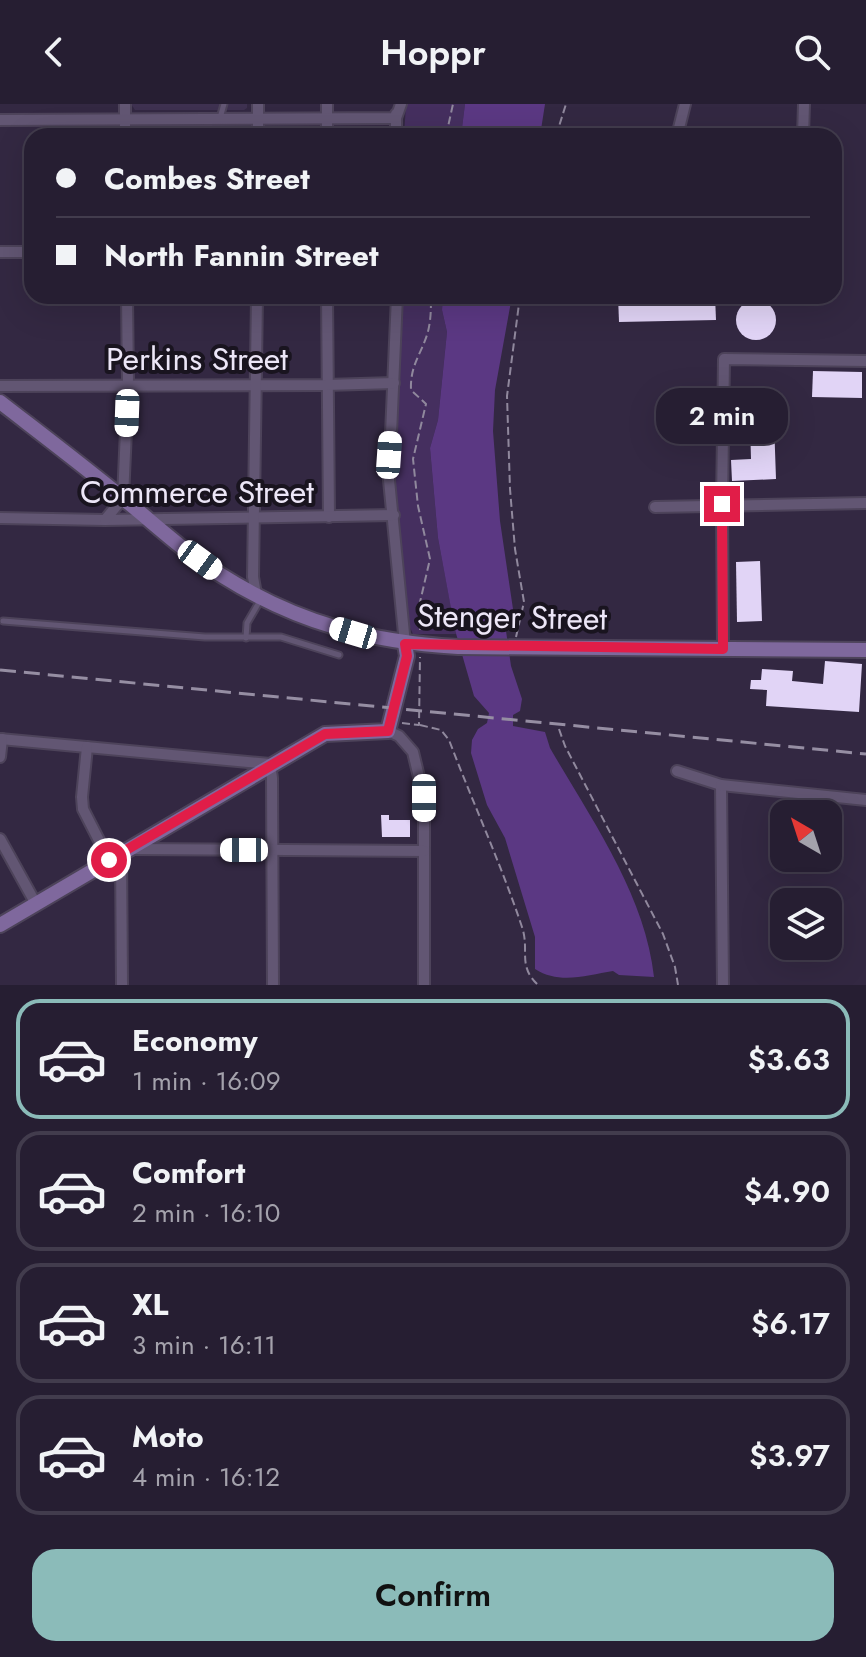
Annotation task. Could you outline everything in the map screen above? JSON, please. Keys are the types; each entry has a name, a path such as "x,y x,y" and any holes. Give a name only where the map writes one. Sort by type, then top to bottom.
{"street":[{"path":"125,104 125,128"},
{"path":"258,104 258,128"},
{"path":"327,104 327,128"},
{"path":"396,128 398,104"},
{"path":"679,128 685,104"},
{"path":"803,128 804,104"},
{"path":"0,120 396,118"},
{"path":"0,252 24,252"},
{"path":"105,520 123,498 128,385 127,304"},
{"path":"257,304 253,577 259,595"},
{"path":"327,304 329,517"},
{"path":"397,304 389,480 412,645 391,719 399,736 413,752 424,798 424,985"},
{"path":"723,649 724,359 866,361"},
{"name":"Perkins Street","path":"0,385 394,383"},
{"name":"Stenger Street","path":"0,402 221,576 312,620 353,633 412,645 458,647 866,650"},
{"path":"655,507 866,503"},
{"name":"Commerce Street","path":"0,518 105,520 394,515"},
{"path":"0,925 325,734 391,719"},
{"path":"0,757 1,739 270,764"},
{"path":"87,747 83,809 119,854 122,985"},
{"path":"270,764 273,985"},
{"path":"677,771 721,785 866,800"},
{"path":"721,785 723,985"},
{"path":"0,839 36,904"},
{"path":"119,854 273,850 424,851"}],"lane":[{"path":"220,118 224,104"},
{"path":"246,638 247,623 259,595"},
{"path":"3,621 246,638 265,635 339,655"}],"path":[{"path":"448,128 453,104"},
{"path":"558,128 566,104"},
{"path":"419,725 412,645 430,559 418,506 413,459 421,420 427,407 411,390 411,370 430,323 431,304"},
{"path":"517,646 516,630 524,602 515,549 510,489 507,396 519,304"},
{"path":"391,719 441,730 449,740 512,895 524,933 526,972 538,985"},
{"path":"559,729 663,934 678,985"}],"shaded area":[{"path":"131,104 247,104 247,108 135,110"},
{"path":"406,104 465,104 462,128 404,128"},
{"path":"465,104 545,104 541,128 462,128"},
{"path":"399,304 442,304 447,332 438,420 430,448 438,538 456,634 413,634 409,625 393,463"},
{"path":"442,304 511,304 495,390 493,431 500,521 513,609 506,631 511,666 522,699 520,711 513,715 513,726 545,732 550,748 599,830 628,887 649,946 654,977 619,975 613,971 564,978 535,969 535,937 505,838 487,805 471,753 472,740 478,729 487,723 489,713 474,696 455,630 438,538 430,448 438,420 447,332"}],"building":[{"path":"618,304 715,304 716,320 619,322"},
{"path":"745,304 767,304 774,312 774,328 764,338 748,338 738,328 738,312"},
{"path":"813,371 862,372 862,398 812,397"},
{"path":"774,422 776,479 732,481 731,460 751,459 750,423"},
{"path":"760,561 762,621 737,622 736,562"},
{"path":"825,661 862,664 859,712 766,706 767,690 750,689 751,680 761,680 762,669 793,671 792,681 823,684"},
{"path":"381,815 389,815 389,820 410,820 410,837 382,837"}],"railway":[{"path":"0,670 866,754"}],"route":[{"path":"109,860 325,734 388,731 407,656 405,644 723,649 722,504"}]}
